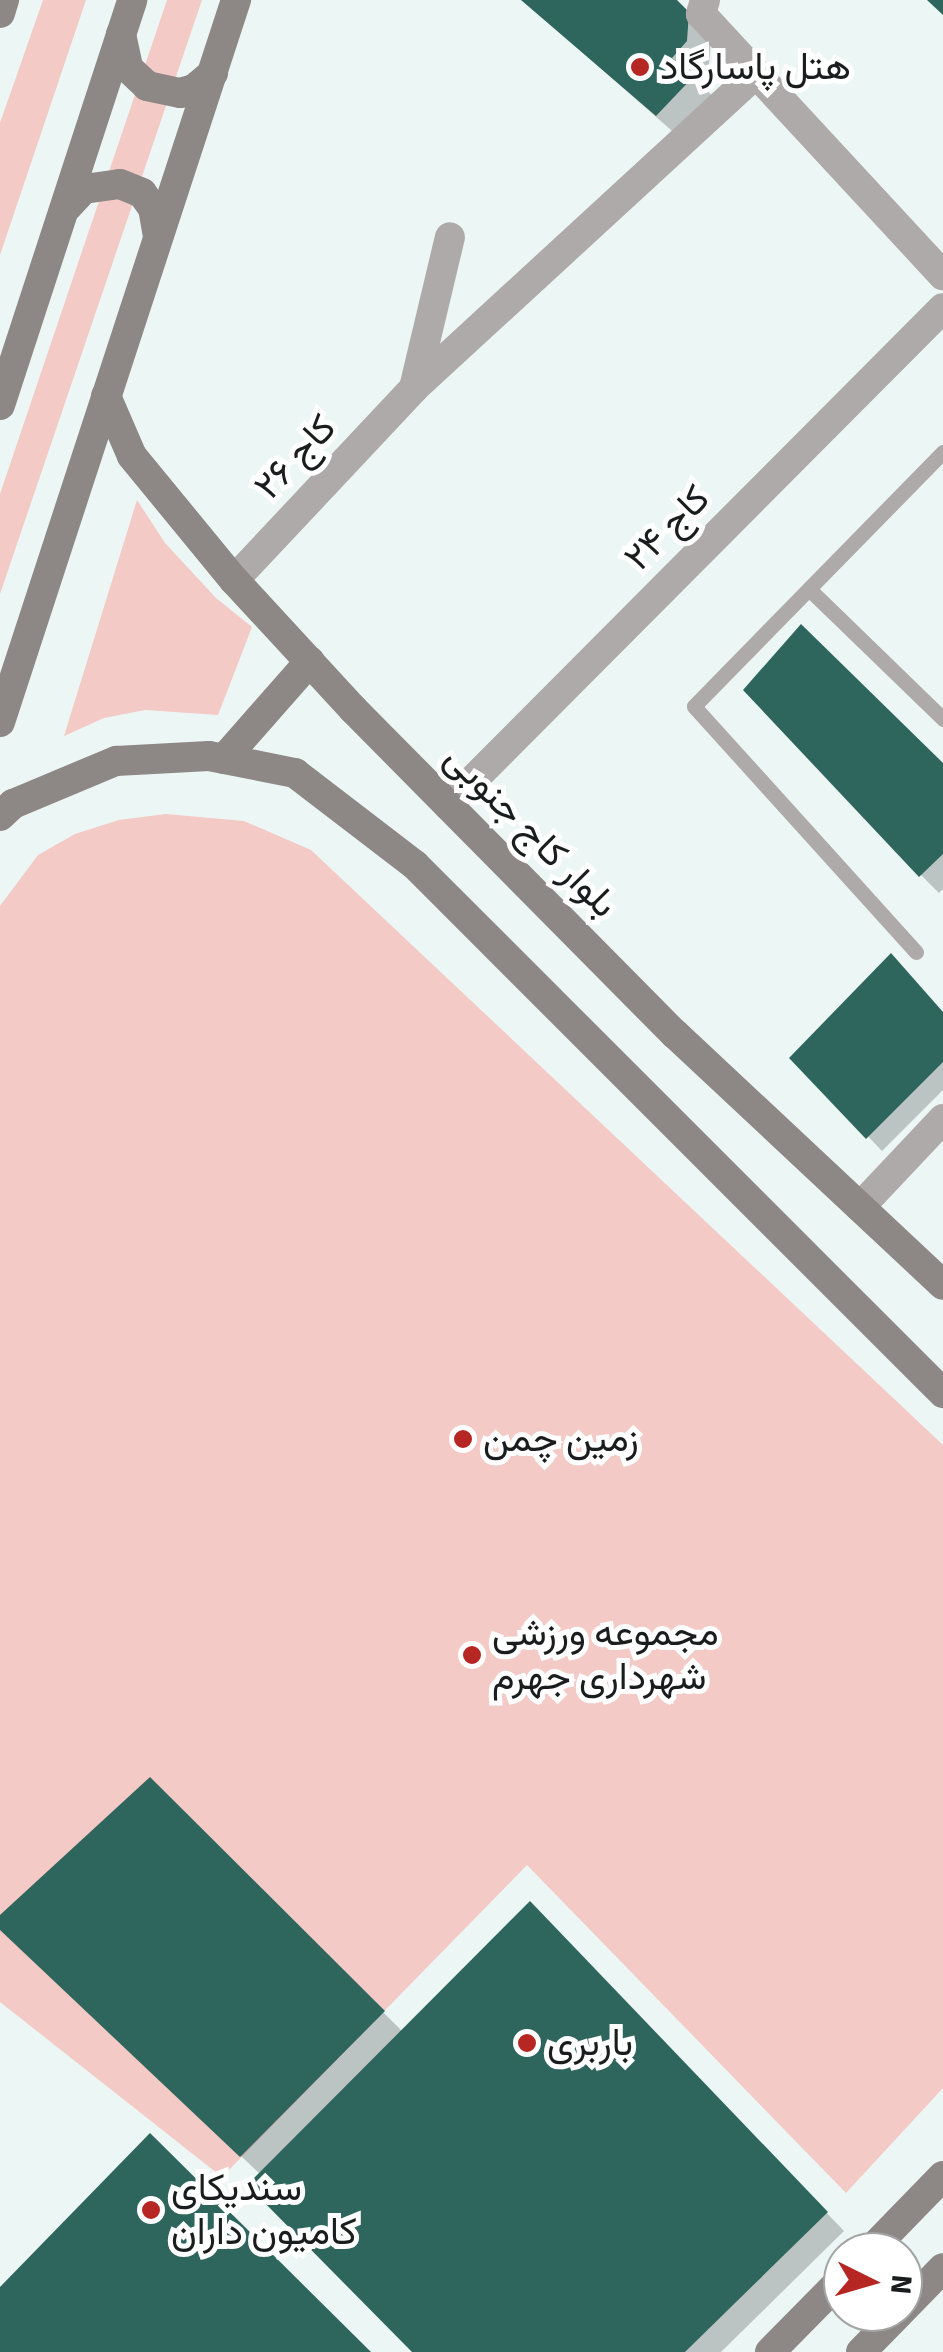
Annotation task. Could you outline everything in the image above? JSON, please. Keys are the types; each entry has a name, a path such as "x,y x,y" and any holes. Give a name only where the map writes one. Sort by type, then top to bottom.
{"main road":[{"path":"0,12 4,0"},
{"path":"0,405 132,0"},
{"path":"0,722 236,0"},
{"path":"121,34 128,68 147,86 180,93 194,89 213,72"},
{"path":"66,208 84,189 120,184 142,192 153,208 158,240"},
{"name":"بلوار کاج جنوبی","path":"106,396 132,456 234,580 310,662 675,1034 943,1285"},
{"path":"224,759 310,662"},
{"path":"0,816 13,804 116,761 224,759 295,773 416,865 943,1393"},
{"path":"888,2232 943,2176"},
{"path":"923,2288 943,2268"},
{"path":"770,2352 823,2298"},
{"path":"860,2352 880,2332"}],"street":[{"path":"705,0 701,14 943,275"},
{"name":"کاج ۲۶","path":"234,580 414,388 756,73"},
{"path":"414,388 450,237"},
{"name":"کاج ۲۴","path":"448,805 943,308"},
{"path":"860,1207 943,1119"}],"lane":[{"path":"916,952 694,706 943,452"},
{"path":"809,589 943,718"}],"shaded area":[{"path":"43,0 86,0 0,255 0,123"},
{"path":"167,0 202,0 0,594 0,494"},
{"path":"137,500 165,543 216,598 252,627 218,715 145,710 104,718 64,736"},
{"name":"مجموعه ورزشی شهرداری جهرم","path":"166,814 244,821 311,850 943,1445 943,2088 846,2193 527,1865 222,2177 0,2002 0,906 38,855 75,834 119,820"}],"building":[{"name":"هتل پاسارگاد","path":"521,0 677,0 689,12 687,41 672,58 695,75 656,116"},
{"path":"927,0 943,0 943,15"},
{"path":"801,624 943,763 943,854 919,877 743,690"},
{"path":"891,953 943,1012 943,1062 866,1139 789,1058"},
{"path":"150,1777 385,2011 240,2157 0,1930 0,1915"},
{"name":"باربری","path":"530,1901 828,2212 685,2352 412,2352 247,2185"},
{"name":"سندیکای کامیون داران","path":"150,2133 371,2352 0,2352 0,2287"}],"place":[{"name":"هتل پاسارگاد","path":"640,67"},
{"name":"زمین چمن","path":"463,1439"},
{"name":"مجموعه ورزشی شهرداری جهرم","path":"472,1655"},
{"name":"باربری","path":"527,2043"},
{"name":"سندیکای کامیون داران","path":"151,2210"}]}
